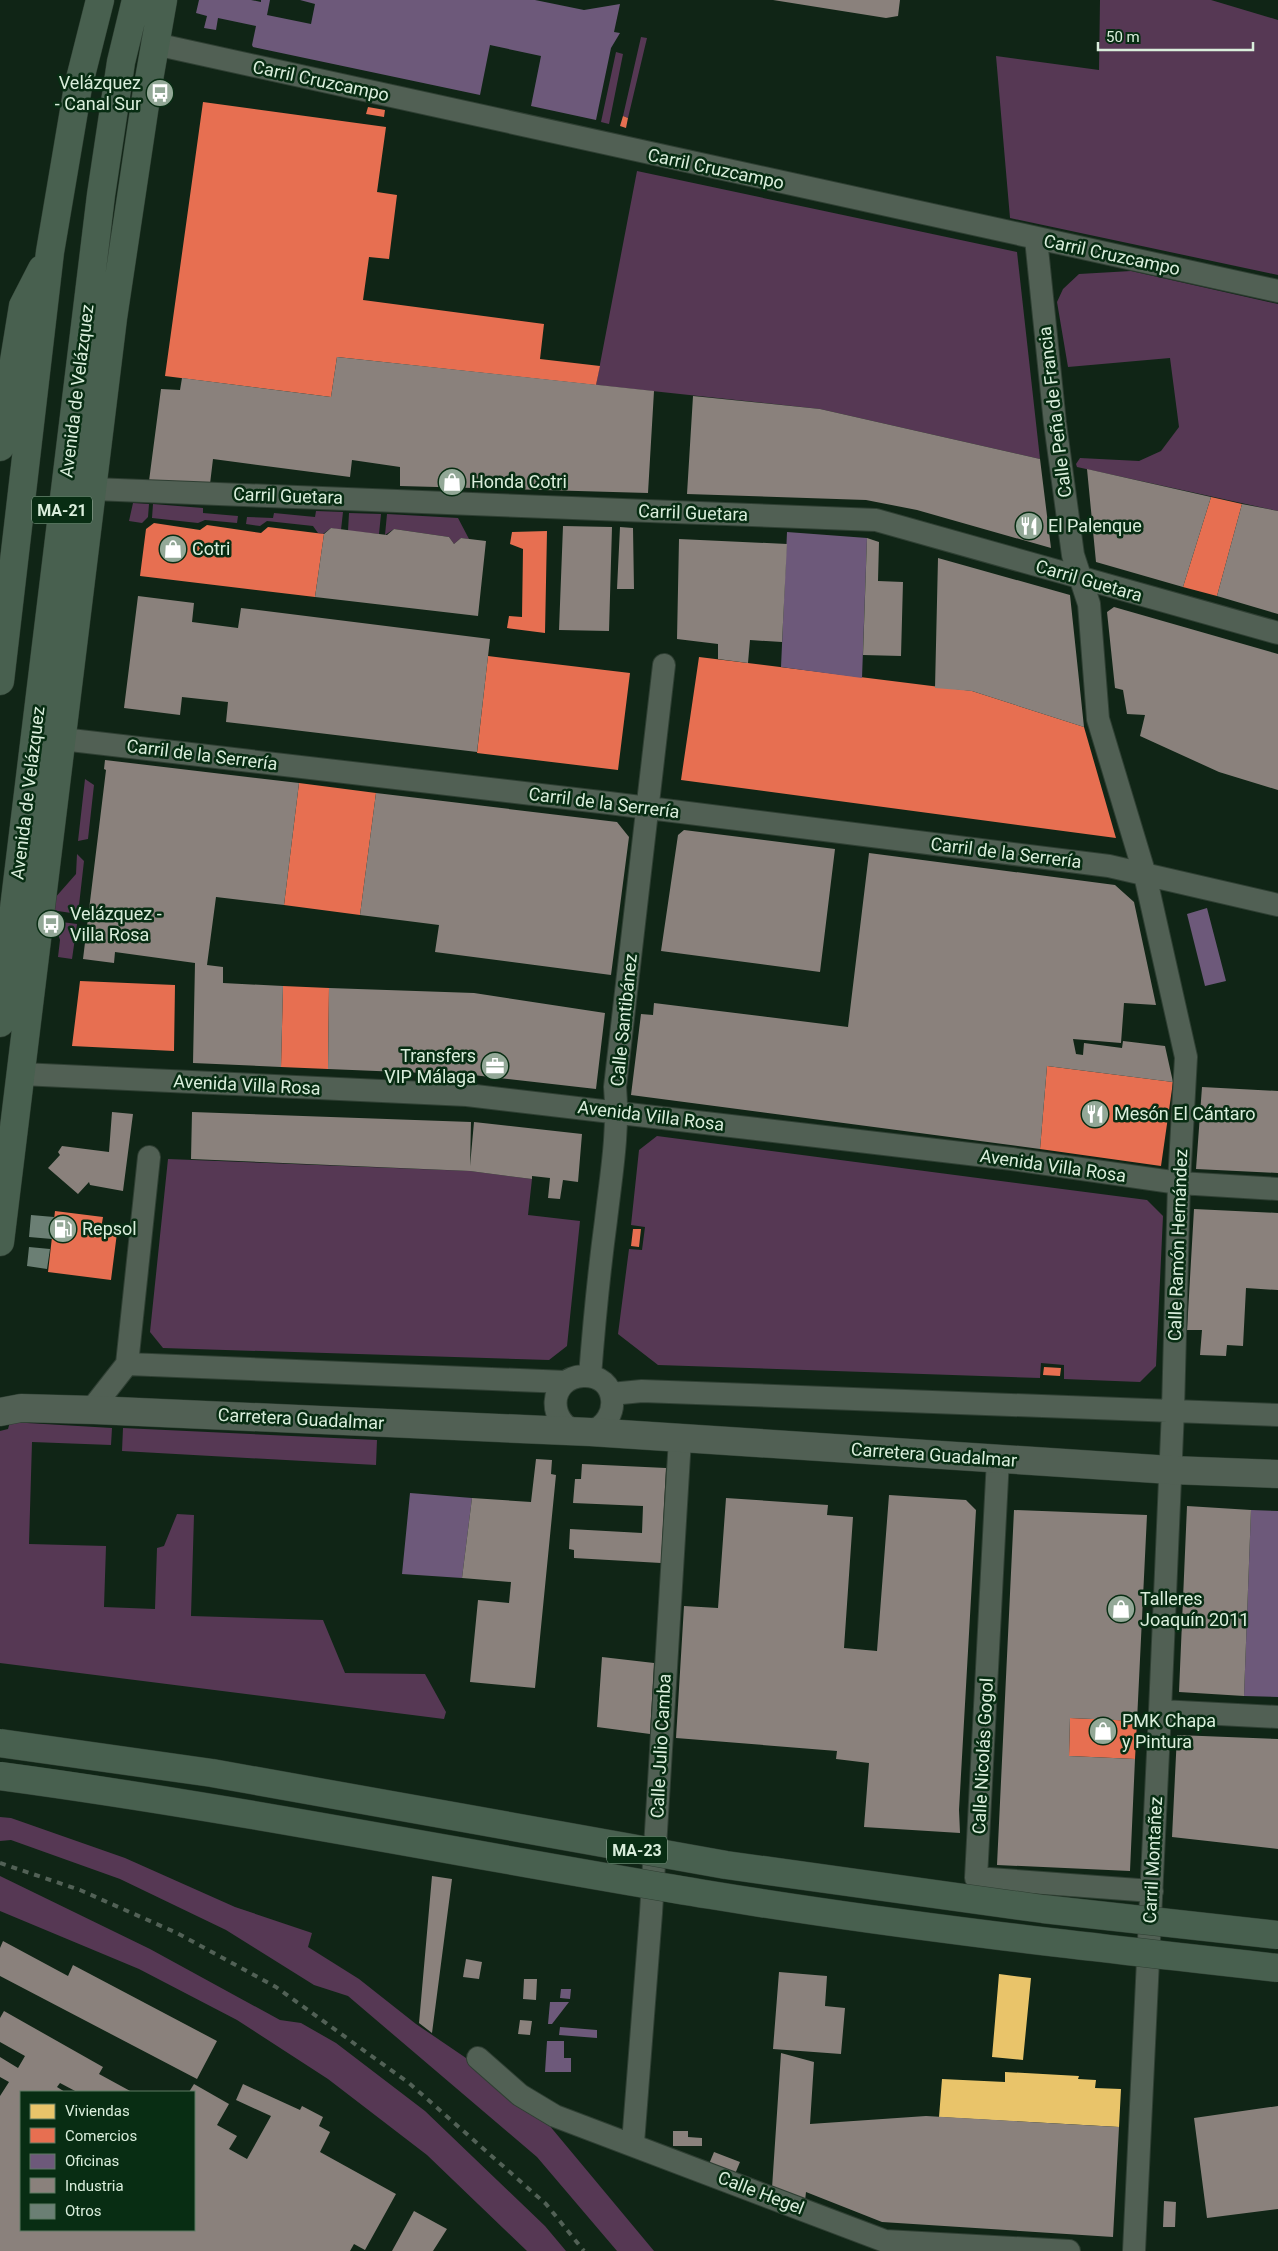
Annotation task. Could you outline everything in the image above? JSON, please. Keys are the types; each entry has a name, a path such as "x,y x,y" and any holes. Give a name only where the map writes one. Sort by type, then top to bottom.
{"highway":[{"name":"MA-21","path":"0,681 50,252 78,87 100,0"},
{"name":"Avenida de Velázquez","path":"0,1023 101,195 121,62 136,0"},
{"path":"0,1242 114,308 163,0"},
{"path":"2,434 23,306 50,252"},
{"name":"MA-23","path":"0,1743 212,1773 726,1865 1043,1909 1278,1935"},
{"name":"MA-23","path":"0,1776 212,1807 715,1896 1039,1942 1278,1968"}],"street":[{"name":"Carril Cruzcampo","path":"155,44 1278,291"},
{"name":"Calle Peña de Francia","path":"1036,239 1055,423 1073,555 1089,604 1098,719 1145,875"},
{"name":"Carril Guetara","path":"93,489 876,520 1278,633"},
{"name":"Calle Santibánez","path":"590,1376 595,1306 618,1112 615,1087 664,665"},
{"name":"Carril de la Serrería","path":"62,739 647,808 1109,866 1278,905"},
{"name":"Calle Ramón Hernández","path":"1145,875 1186,1057 1179,1183 1170,1470"},
{"name":"Avenida Villa Rosa","path":"21,1074 467,1095 1012,1159 1179,1183 1278,1189"},
{"path":"91,1410 127,1364 149,1157"},
{"path":"127,1364 566,1382"},
{"path":"590,1376 606,1386 613,1402 609,1418 604,1425 585,1433 565,1426 556,1412 557,1395 566,1382 574,1378 590,1376"},
{"path":"611,1394 642,1391 1278,1415"},
{"name":"Carretera Guadalmar","path":"7,1405 585,1433 1170,1470 1278,1474"},
{"name":"Calle Julio Camba","path":"633,2144 651,1913 680,1439"},
{"name":"Calle Nicolás Gogol","path":"998,1459 976,1878 1152,1891"},
{"name":"Carril Montañez","path":"1130,2250 1152,1891 1170,1470"},
{"path":"1160,1711 1278,1717"},
{"name":"Calle Hegel","path":"478,2058 520,2095 555,2116 885,2241 1069,2251"}],"shaded area":[{"path":"1100,0 1211,0 1278,20 1278,275 1010,218 996,56 1099,70"},
{"path":"641,37 647,38 628,118 623,116"},
{"path":"616,52 623,54 609,124 601,122"},
{"path":"637,171 1017,252 1040,459 820,409 596,385"},
{"path":"1131,271 1278,304 1278,511 1077,467 1076,464 1080,458 1139,461 1161,451 1179,427 1170,358 1068,367 1057,302 1063,289 1079,274"},
{"path":"133,503 149,504 148,517 142,523 129,521"},
{"path":"153,504 203,508 203,513 238,516 237,523 205,520 198,523 152,518"},
{"path":"316,511 343,512 341,530 331,528 323,534 318,533 313,526 267,521 260,526 246,524 247,517 273,518 274,513 315,517"},
{"path":"349,513 381,514 379,534 348,531"},
{"path":"387,514 458,518 469,539 461,538 454,544 449,537 394,529 385,535"},
{"path":"85,779 94,785 88,839 78,841"},
{"path":"77,854 84,861 78,914 51,910 54,899 76,874"},
{"path":"54,921 77,924 72,959 58,957 60,940"},
{"path":"657,1136 1147,1200 1163,1216 1156,1366 1140,1382 1064,1379 1064,1365 1041,1363 1040,1378 658,1365 618,1334 629,1249 642,1250 645,1227 631,1225 639,1150"},
{"path":"168,1159 470,1171 532,1179 528,1215 580,1221 567,1346 549,1360 163,1348 150,1332"},
{"path":"10,1422 112,1428 111,1445 32,1442 29,1544 106,1546 104,1607 155,1609 157,1548 164,1546 177,1514 194,1515 191,1616 323,1620 345,1673 425,1674 446,1712 444,1719 0,1663 0,1431 8,1429"},
{"path":"123,1428 377,1440 376,1465 122,1451"},
{"path":"0,1817 11,1818 125,1858 235,1907 312,1933 308,1947 359,1979 416,2024 466,2058 549,2125 654,2251 617,2251 537,2157 348,1996 314,1985 226,1930 120,1879 11,1840 0,1841"},
{"path":"0,1876 150,1949 280,2020 301,2023 336,2043 425,2111 545,2226 566,2251 527,2251 427,2155 328,2079 237,2020 139,1969 0,1911"}],"building: Viviendas":[{"path":"999,1974 1031,1978 1023,2060 992,2057"},
{"path":"1005,2072 1079,2076 1078,2079 1096,2080 1095,2088 1121,2089 1119,2127 939,2117 942,2079 1005,2082"}],"building: Comercios":[{"path":"203,102 386,127 377,192 397,195 389,259 369,257 363,300 544,324 540,359 600,366 596,385 337,357 331,397 165,376"},
{"path":"368,107 385,110 384,117 366,114"},
{"path":"623,116 628,118 626,128 620,126"},
{"path":"1211,497 1242,504 1217,596 1183,587"},
{"path":"154,523 200,530 207,525 261,533 268,527 324,534 315,597 140,576 146,529"},
{"path":"547,531 545,633 507,628 509,616 522,617 523,549 510,544 512,532"},
{"path":"488,656 630,673 618,770 477,753"},
{"path":"699,657 972,691 1084,727 1116,838 681,780"},
{"path":"299,783 376,793 360,915 284,905"},
{"path":"80,981 175,985 174,1051 72,1046"},
{"path":"283,986 329,988 328,1069 281,1067"},
{"path":"1047,1066 1173,1082 1161,1166 1040,1149"},
{"path":"55,1211 103,1217 102,1223 118,1225 111,1280 48,1272"},
{"path":"633,1229 641,1229 639,1247 631,1246"},
{"path":"1044,1367 1061,1368 1060,1376 1043,1375"},
{"name":"PMK Chapa y Pintura","path":"1070,1718 1137,1721 1135,1759 1069,1756"}],"building: Oficinas":[{"path":"199,0 251,0 261,2 261,0 270,0 267,15 311,24 315,4 300,0 535,0 584,10 620,4 614,32 620,33 611,48 596,120 531,106 541,56 490,45 480,95 253,47 256,26 218,18 216,30 204,28 207,16 196,13"},
{"path":"787,532 867,538 862,678 781,667"},
{"path":"1207,908 1226,981 1205,986 1187,914"},
{"path":"410,1493 472,1498 462,1578 402,1574"},
{"path":"1251,1510 1278,1511 1278,1697 1244,1696"},
{"path":"561,1989 571,1989 570,1999 560,1998"},
{"path":"550,2002 569,2002 552,2024 548,2024"},
{"path":"560,2027 597,2030 597,2038 559,2035"},
{"path":"547,2041 564,2041 564,2058 571,2058 571,2072 545,2072"}],"building: Industria":[{"path":"773,0 900,0 898,16 886,18"},
{"path":"337,357 654,391 648,493 400,486 400,467 352,460 350,477 213,459 210,484 149,481 161,389 180,390 182,378 331,397"},
{"path":"693,396 820,409 1040,459 1051,548 917,510 866,500 687,494"},
{"path":"1087,469 1211,497 1183,587 1096,562"},
{"path":"1242,504 1278,511 1278,614 1217,596"},
{"path":"563,526 612,527 609,631 559,630"},
{"path":"620,527 633,528 634,589 617,589"},
{"path":"331,528 387,535 394,529 449,537 454,544 461,538 486,541 478,616 315,597 324,534"},
{"path":"867,538 879,542 878,581 903,582 901,656 863,655"},
{"path":"679,539 787,544 782,642 750,640 748,663 718,659 718,644 677,639"},
{"path":"938,558 1070,595 1084,727 972,691 935,688"},
{"path":"138,596 194,603 192,622 238,628 241,608 490,639 477,752 226,722 228,702 182,697 180,715 124,708"},
{"path":"1114,607 1278,654 1278,790 1219,772 1140,736 1145,715 1127,714 1123,690 1115,688 1107,612"},
{"path":"105,760 299,783 284,905 216,897 207,965 223,967 223,983 283,986 281,1067 193,1063 195,963 115,952 114,963 83,959 106,770 104,769"},
{"path":"376,793 617,822 629,837 611,975 435,952 439,925 360,915"},
{"path":"684,830 835,849 820,972 661,951 678,835"},
{"path":"869,853 1115,885 1134,902 1156,1005 1124,1003 1121,1043 1073,1039 1076,1054 1083,1055 1084,1043 1122,1048 1123,1041 1165,1046 1173,1082 1047,1066 1040,1149 631,1095 641,1014 653,1015 654,1003 848,1027"},
{"path":"329,988 474,993 605,1013 596,1089 473,1075 328,1069"},
{"path":"1202,1087 1278,1091 1278,1173 1196,1169"},
{"path":"112,1112 133,1114 123,1191 90,1185 89,1182 78,1194 48,1168 60,1155 58,1152 62,1146 109,1152"},
{"path":"192,1112 471,1122 470,1166 474,1122 582,1134 578,1182 563,1180 560,1199 548,1198 550,1178 532,1176 532,1179 470,1171 191,1159"},
{"path":"1194,1209 1278,1213 1278,1290 1246,1288 1243,1346 1227,1345 1226,1356 1200,1355 1202,1330 1187,1330"},
{"path":"536,1459 552,1460 551,1474 556,1475 535,1688 470,1682 478,1600 509,1603 511,1582 462,1578 472,1498 531,1502"},
{"path":"582,1464 666,1468 661,1563 574,1558 574,1550 569,1549 570,1529 642,1533 643,1506 573,1503 575,1479 581,1479"},
{"path":"889,1495 966,1500 976,1510 959,1810 960,1833 864,1827 869,1763 836,1759 837,1751 676,1738 684,1606 718,1608 726,1498 828,1505 827,1515 853,1517 844,1648 877,1651"},
{"path":"1187,1506 1251,1510 1244,1696 1179,1692"},
{"path":"1014,1510 1147,1515 1137,1721 1070,1718 1069,1756 1135,1759 1130,1871 997,1865"},
{"path":"602,1657 654,1663 650,1734 597,1727"},
{"path":"1177,1735 1278,1739 1278,1849 1172,1837"},
{"path":"432,1876 452,1879 432,2033 419,2023"},
{"path":"3,1941 68,1976 73,1965 217,2041 197,2079 0,1976 0,1948"},
{"path":"466,1959 482,1962 479,1979 463,1977"},
{"path":"779,1972 827,1976 825,2006 845,2008 841,2054 773,2049"},
{"path":"524,1979 537,1979 536,2000 523,1999"},
{"path":"4,2011 103,2067 99,2074 130,2091 75,2091 60,2083 57,2087 63,2091 20,2091 20,2231 195,2231 195,2091 190,2091 194,2084 229,2104 217,2125 237,2136 229,2149 247,2159 271,2116 236,2100 243,2084 300,2110 302,2106 323,2117 319,2126 330,2132 320,2152 396,2194 365,2250 354,2244 350,2251 0,2251 0,2096 9,2082 0,2077 0,2057 18,2068 25,2056 0,2042 0,2018"},
{"path":"520,2020 532,2021 530,2035 518,2034"},
{"path":"781,2053 814,2062 810,2124 926,2116 1119,2127 1113,2237 882,2222 806,2192 805,2201 772,2188"},
{"path":"1278,2106 1278,2209 1207,2218 1194,2118"},
{"path":"673,2131 688,2131 688,2137 702,2138 702,2146 673,2146"},
{"path":"714,2152 740,2162 735,2174 709,2164"},
{"path":"1164,2201 1176,2202 1175,2227 1163,2227"},
{"path":"414,2211 447,2229 433,2251 392,2251"}],"building: Otros":[{"path":"31,1215 54,1217 52,1239 29,1237"},
{"path":"29,1247 50,1249 47,1269 27,1266"}],"railway":[{"path":"0,1863 80,1890 177,1933 276,1987 409,2083 546,2204 584,2251"}],"place":[{"name":"Velázquez - Canal Sur","path":"160,93"},
{"name":"Honda Cotri","path":"452,482"},
{"name":"El Palenque","path":"1029,526"},
{"name":"Cotri","path":"173,549"},
{"name":"Velázquez - Villa Rosa","path":"51,924"},
{"name":"Transfers VIP Málaga","path":"495,1066"},
{"name":"Mesón El Cántaro","path":"1095,1114"},
{"name":"Repsol","path":"63,1229"},
{"name":"Talleres Joaquín 2011","path":"1121,1609"},
{"name":"PMK Chapa y Pintura","path":"1103,1731"}]}
